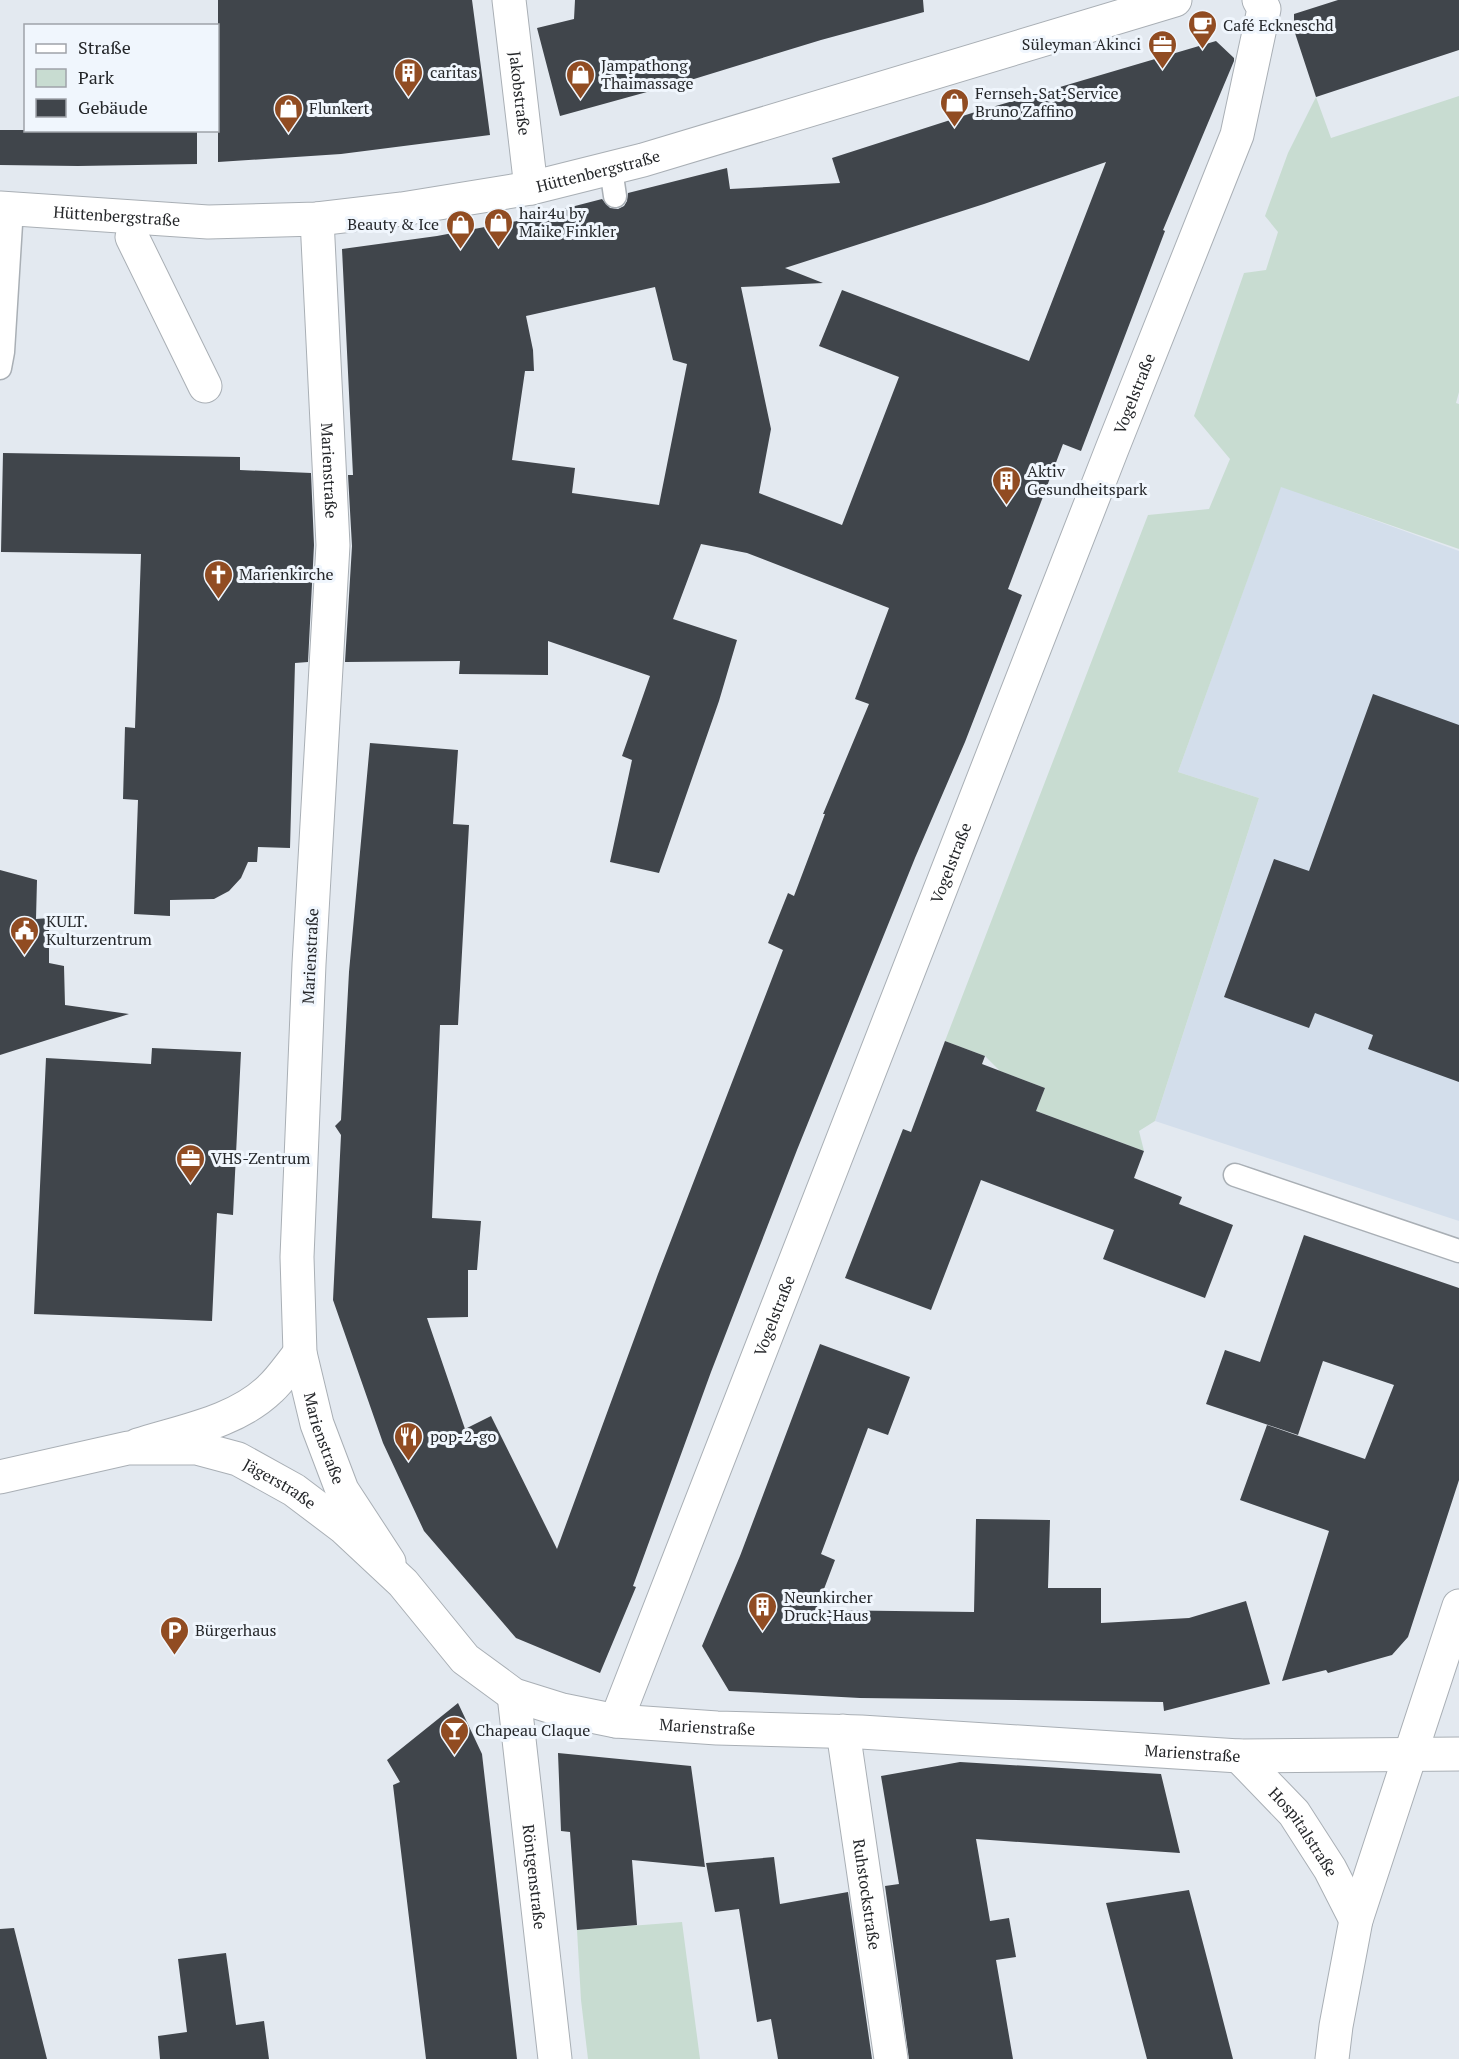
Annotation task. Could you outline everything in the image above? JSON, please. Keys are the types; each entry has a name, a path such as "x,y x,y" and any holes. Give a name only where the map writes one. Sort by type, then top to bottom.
{"street":[{"name":"Jakobstraße","path":"509,0 531,188"},
{"name":"Hüttenbergstraße","path":"6,208 208,222 317,219 402,209 531,188 613,182 655,157 1175,0"},
{"name":"Vogelstraße","path":"615,1721 1237,135 1264,9 1259,0"},
{"name":"Marienstraße","path":"317,219 333,545 309,963 298,1221 300,1353 317,1424 342,1490 403,1583 465,1659 514,1695 562,1710 615,1721 717,1728 843,1731 1239,1756 1459,1754"},
{"path":"132,237 205,386"},
{"name":"Jägerstraße","path":"0,1477 128,1448 243,1409 270,1389 300,1353"},
{"name":"Jägerstraße","path":"128,1448 197,1448 238,1459 294,1490 335,1521 403,1583"},
{"path":"1332,2059 1356,1920 1459,1606"},
{"name":"Röntgenstraße","path":"514,1695 555,2059"},
{"name":"Ruhstockstraße","path":"843,1731 891,2059"},
{"name":"Hospitalstraße","path":"1239,1756 1294,1813 1330,1869 1356,1920"}],"lane":[{"path":"0,368 3,352 6,208"},
{"path":"1235,1175 1459,1251"}],"shaded area":[{"path":"1281,486 1459,551 1459,1221 1155,1121 1259,798 1178,772"}],"green space":[{"path":"1459,96 1459,392 1456,403 1459,404 1459,549 1281,487 1178,772 1259,798 1155,1121 1139,1131 1144,1151 1036,1111 1045,1088 1000,1071 985,1056 945,1041 1148,515 1209,509 1230,459 1194,416 1244,273 1266,270 1278,232 1265,216 1288,153 1316,97 1331,138"},
{"path":"682,1922 700,2059 588,2059 581,2000 577,1930"}],"building":[{"name":"caritas","path":"218,0 472,0 490,135 341,154 218,162"},
{"path":"575,0 923,0 924,12 560,116 537,28 574,19"},
{"path":"1338,0 1459,0 1459,50 1316,97 1294,30 1294,14"},
{"path":"1216,41 1234,58 1163,230 1165,231 1081,451 1063,444 1008,589 1022,595 965,742 915,858 797,1150 711,1372 633,1586 636,1587 600,1673 516,1638 424,1531 383,1443 333,1300 341,1135 335,1126 341,1120 349,972 370,743 458,750 453,824 469,825 458,1025 440,1025 432,1218 481,1221 477,1270 468,1270 468,1317 427,1318 465,1429 491,1416 557,1549 658,1274 783,950 768,943 788,893 794,896 825,814 823,814 869,704 855,699 889,608 747,553 701,544 673,619 737,640 719,701 659,873 610,862 632,760 622,756 650,676 548,641 548,675 459,674 460,661 345,662 352,546 348,475 353,475 342,249 437,236 517,221 602,199 610,208 618,209 624,206 628,193 727,168 730,189 840,183 832,158 972,113","holes":["1106,162 1029,361 842,290 819,346 899,377 842,525 759,493 771,429 741,287 823,283 785,268","655,287 673,360 687,364 659,505 572,493 575,468 512,460 525,371 534,371 533,350 526,316"]},
{"path":"0,130 197,132 197,164 0,165"},
{"name":"Marienkirche","path":"3,453 240,457 240,470 311,473 314,545 308,662 295,663 290,848 258,847 257,862 248,862 241,878 229,891 214,899 170,900 170,916 134,914 138,800 123,799 125,727 135,728 141,554 1,552"},
{"path":"1373,694 1459,725 1459,1082 1368,1049 1373,1035 1315,1013 1309,1028 1224,997 1274,859 1309,871"},
{"name":"KULT. Kulturzentrum","path":"0,870 37,880 36,919 49,918 49,963 64,966 65,1005 129,1014 0,1055"},
{"path":"945,1041 985,1056 982,1064 1045,1088 1036,1111 1144,1151 1134,1178 1182,1197 1179,1204 1233,1225 1205,1298 1103,1259 1114,1230 981,1180 931,1310 845,1278 903,1129 911,1132"},
{"name":"VHS-Zentrum","path":"152,1048 241,1052 233,1215 217,1213 212,1321 34,1314 46,1058 151,1064"},
{"path":"1304,1235 1459,1288 1459,1480 1408,1637 1392,1655 1328,1673 1326,1670 1282,1681 1329,1531 1240,1500 1267,1425 1365,1459 1394,1385 1323,1361 1298,1435 1206,1404 1225,1350 1260,1362"},
{"path":"820,1344 910,1377 888,1435 868,1428 821,1554 835,1560 816,1610 974,1612 976,1519 1050,1520 1048,1588 1101,1588 1101,1623 1189,1618 1246,1601 1270,1684 1164,1711 1163,1702 860,1698 729,1691 702,1646 740,1556"},
{"path":"458,1703 482,1754 517,2059 426,2059 393,1785 400,1782 387,1760"},
{"path":"558,1753 691,1766 705,1867 632,1860 637,1925 577,1930 570,1832 561,1831"},
{"path":"960,1762 1161,1774 1180,1853 976,1839 990,1921 1009,1918 1016,1957 996,1960 1013,2059 909,2059 885,1886 899,1884 881,1776"},
{"path":"774,1857 780,1904 848,1892 872,2059 778,2059 771,2019 757,2022 739,1909 715,1912 706,1863"},
{"path":"1189,1890 1233,2059 1147,2059 1106,1903"},
{"path":"14,1928 47,2059 0,2059 0,1929"},
{"path":"226,1953 236,2025 264,2021 269,2059 160,2059 158,2036 187,2032 178,1959"}],"place":[{"name":"Café Eckneschd","path":"1202,50"},
{"name":"Süleyman Akinci","path":"1162,70"},
{"name":"caritas","path":"409,98"},
{"name":"Jampathong Thaimassage","path":"580,100"},
{"name":"Fernseh-Sat-Service Bruno Zaffino","path":"954,128"},
{"name":"Flunkert","path":"288,134"},
{"name":"hair4u by Maike Finkler","path":"498,248"},
{"name":"Beauty & Ice","path":"460,250"},
{"name":"Aktiv Gesundheitspark","path":"1006,506"},
{"name":"Marienkirche","path":"218,600"},
{"name":"KULT. Kulturzentrum","path":"25,956"},
{"name":"VHS-Zentrum","path":"190,1184"},
{"name":"pop-2-go","path":"409,1462"},
{"name":"Neunkircher Druck-Haus","path":"763,1632"},
{"name":"Bürgerhaus","path":"174,1656"},
{"name":"Chapeau Claque","path":"454,1756"}]}
